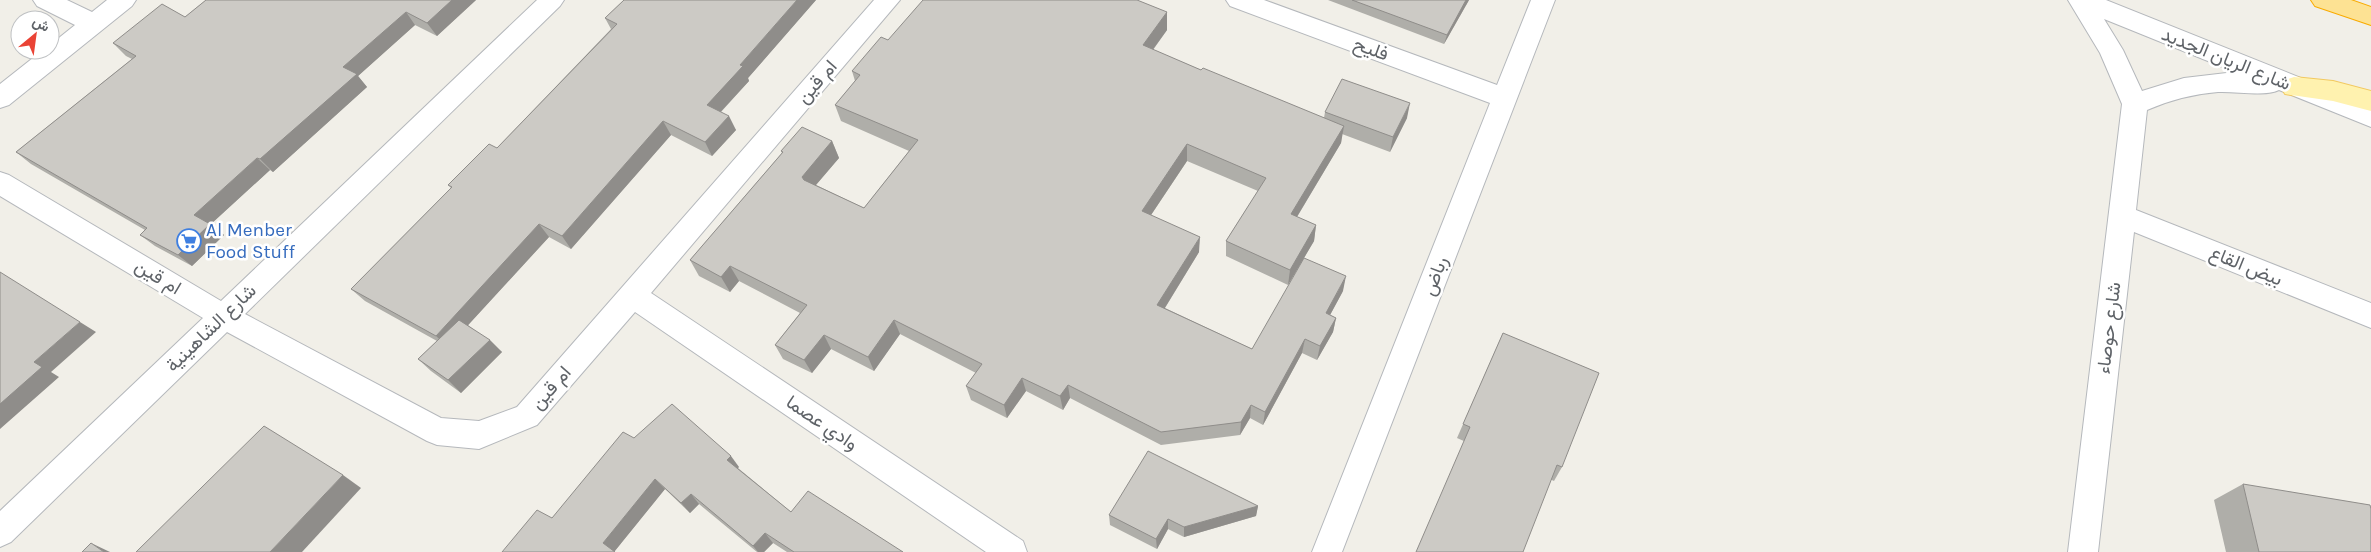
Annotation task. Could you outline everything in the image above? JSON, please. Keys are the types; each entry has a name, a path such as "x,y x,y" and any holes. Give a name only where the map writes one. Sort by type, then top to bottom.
{"highway":[{"path":"2324,0 2371,16"}],"main road":[{"path":"2294,87 2333,91 2371,102"}],"street":[{"path":"45,0 94,24"},
{"path":"0,98 124,0"},
{"name":"شارع الشاهينية","path":"0,532 552,0"},
{"name":"ام قين","path":"0,183 223,316 437,431 480,435 526,416 888,0"},
{"name":"فليح","path":"1238,0 1504,98"},
{"name":"رباض","path":"1327,552 1543,0"},
{"path":"2081,0 2111,50 2135,104 2156,94 2206,83 2264,83 2294,87"},
{"name":"شارع الريان الجديد","path":"2081,0 2371,117"},
{"name":"شارع حوصاء","path":"2084,552 2135,104"},
{"name":"بيض القاع","path":"2122,216 2371,316"},
{"name":"وادي عصما","path":"632,295 1012,552"}],"building":[{"path":"206,0 452,0 427,23 406,12 343,67 357,74 260,159 257,158 194,215 210,224 178,255 140,235 147,228 16,152 136,56 113,43 162,4 185,17"},
{"path":"624,0 797,0 740,65 743,66 707,105 729,116 705,142 663,121 562,236 539,224 436,336 351,289 452,187 448,185 489,144 497,148 617,24 605,18"},
{"path":"923,0 1137,0 1167,12 1143,45 1201,70 1203,68 1344,126 1291,214 1316,225 1290,270 1226,241 1266,178 1187,144 1142,211 1200,237 1157,305 1252,349 1304,258 1346,276 1326,313 1336,318 1320,346 1305,339 1265,412 1251,405 1241,422 1161,432 1068,385 1060,396 1022,378 1004,405 966,386 982,364 894,320 868,357 824,335 804,360 775,345 807,305 730,266 721,277 690,260 783,152 781,151 802,127 832,141 802,177 804,180 864,208 918,140 835,105 860,75 852,71 881,37 888,40"},
{"path":"1352,0 1466,0 1447,35"},
{"path":"1342,79 1410,103 1393,137 1325,112"},
{"path":"0,272 80,322 34,362 42,367 0,404"},
{"path":"459,320 490,340 448,380 418,359"},
{"path":"1503,333 1599,373 1562,467 1557,465 1523,552 1416,552 1470,427 1463,424"},
{"path":"672,404 731,456 727,460 791,512 808,491 903,552 794,552 765,533 753,546 691,494 681,503 655,479 603,543 615,552 502,552 537,510 552,518 623,432 634,438"},
{"path":"264,426 343,475 270,552 136,552"},
{"path":"1148,451 1258,506 1184,527 1168,519 1156,539 1109,515"},
{"path":"2243,484 2370,505 2371,552 2259,552"},
{"path":"91,543 104,552 82,552"}],"place":[{"name":"Al Menber Food Stuff","path":"189,241"}]}
